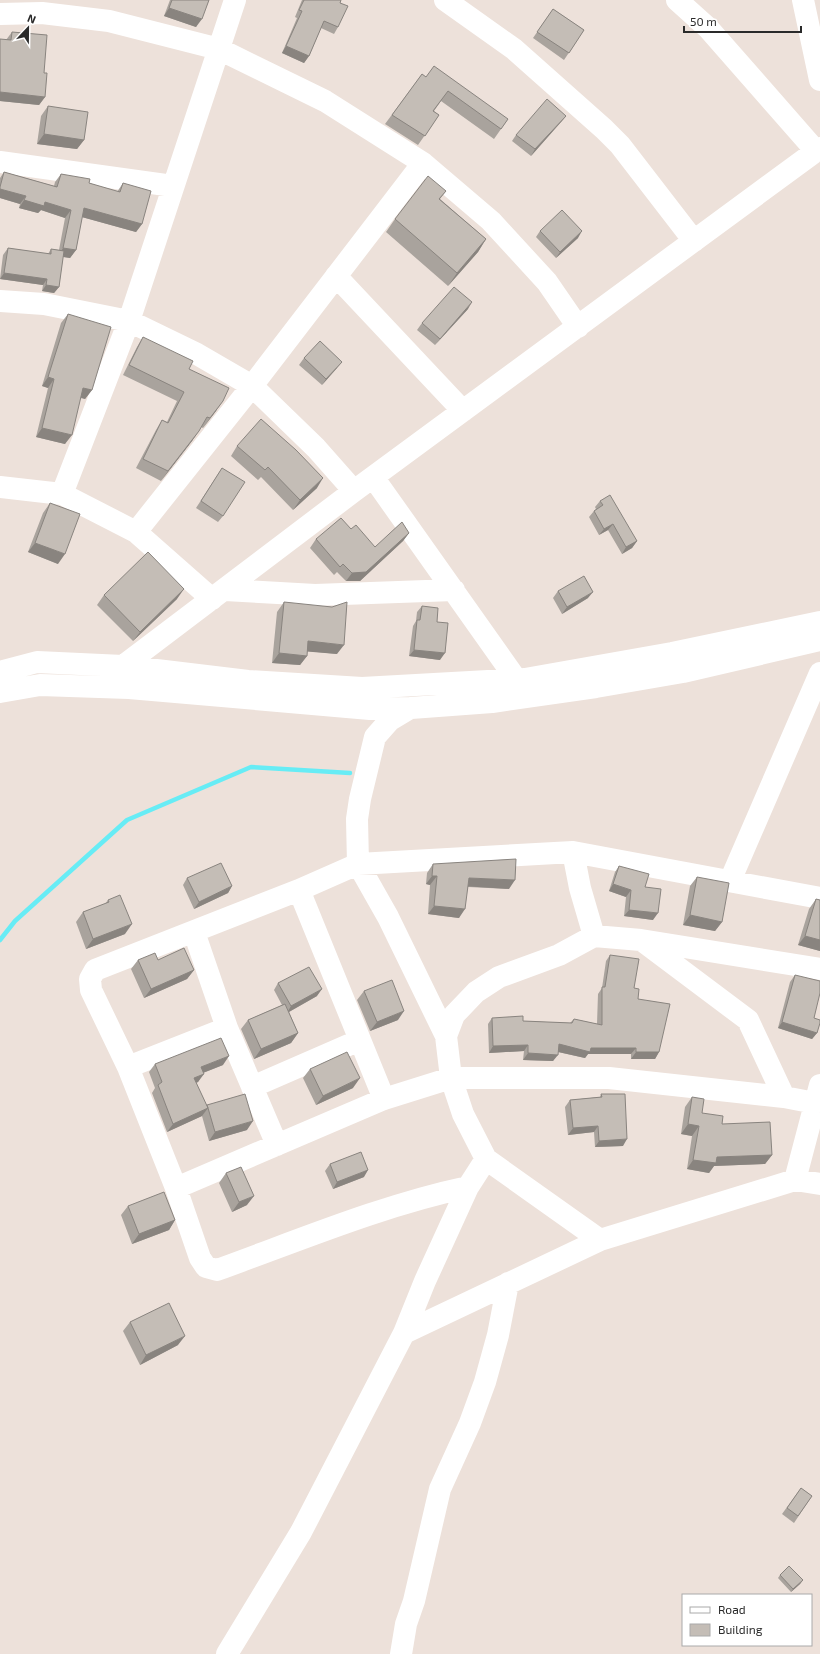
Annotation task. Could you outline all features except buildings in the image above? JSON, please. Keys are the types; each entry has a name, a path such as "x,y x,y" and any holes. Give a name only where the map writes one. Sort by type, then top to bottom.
{"street":[{"path":"62,494 129,321 235,0"},
{"path":"445,0 514,48 604,129 636,165 694,241"},
{"path":"106,688 123,666 354,491 818,150 708,28 677,0"},
{"path":"803,0 820,80"},
{"path":"0,14 42,13 109,21 219,49 325,101 423,163 491,221 547,282 578,327"},
{"path":"0,162 173,186"},
{"path":"136,532 252,386 423,163"},
{"path":"336,276 463,411"},
{"path":"0,301 44,304 129,321 197,354 252,386 316,448 354,491"},
{"path":"373,477 516,679"},
{"path":"0,487 62,494 136,532 219,594 315,595 454,590"},
{"path":"0,672 37,662 123,666 248,681 449,694 492,702 555,683 674,663 787,638 820,622"},
{"path":"787,638 820,640"},
{"path":"730,881 820,673"},
{"path":"555,683 516,679 449,694 411,708 390,720 375,737 358,812 358,864 388,917 446,1036 451,1078 464,1114 486,1159 600,1240"},
{"path":"0,692 40,685 106,688 370,709 411,708"},
{"path":"573,852 580,888 594,936"},
{"path":"468,1187 438,1193 396,1206 217,1270 206,1267 200,1258 176,1188 128,1067 91,990 90,979 95,970 299,890 358,864 573,852 820,898"},
{"path":"299,890 384,1099"},
{"path":"194,932 227,1028 277,1145"},
{"path":"446,1036 454,1015 476,992 499,977 559,955 594,936 641,940 820,969"},
{"path":"641,940 748,1020 784,1097"},
{"path":"128,1067 227,1028"},
{"path":"252,1087 360,1040"},
{"path":"176,1188 384,1099 451,1078 609,1078 784,1097 817,1094 795,1180"},
{"path":"226,1654 301,1532 404,1333 425,1281 468,1187 486,1159"},
{"path":"404,1333 600,1240 795,1180 820,1184"},
{"path":"401,1654 406,1624 414,1601 440,1489 470,1423 485,1382 498,1334 508,1283"}],"waterway":[{"path":"0,940 15,921 127,820 251,767 350,773"}]}
